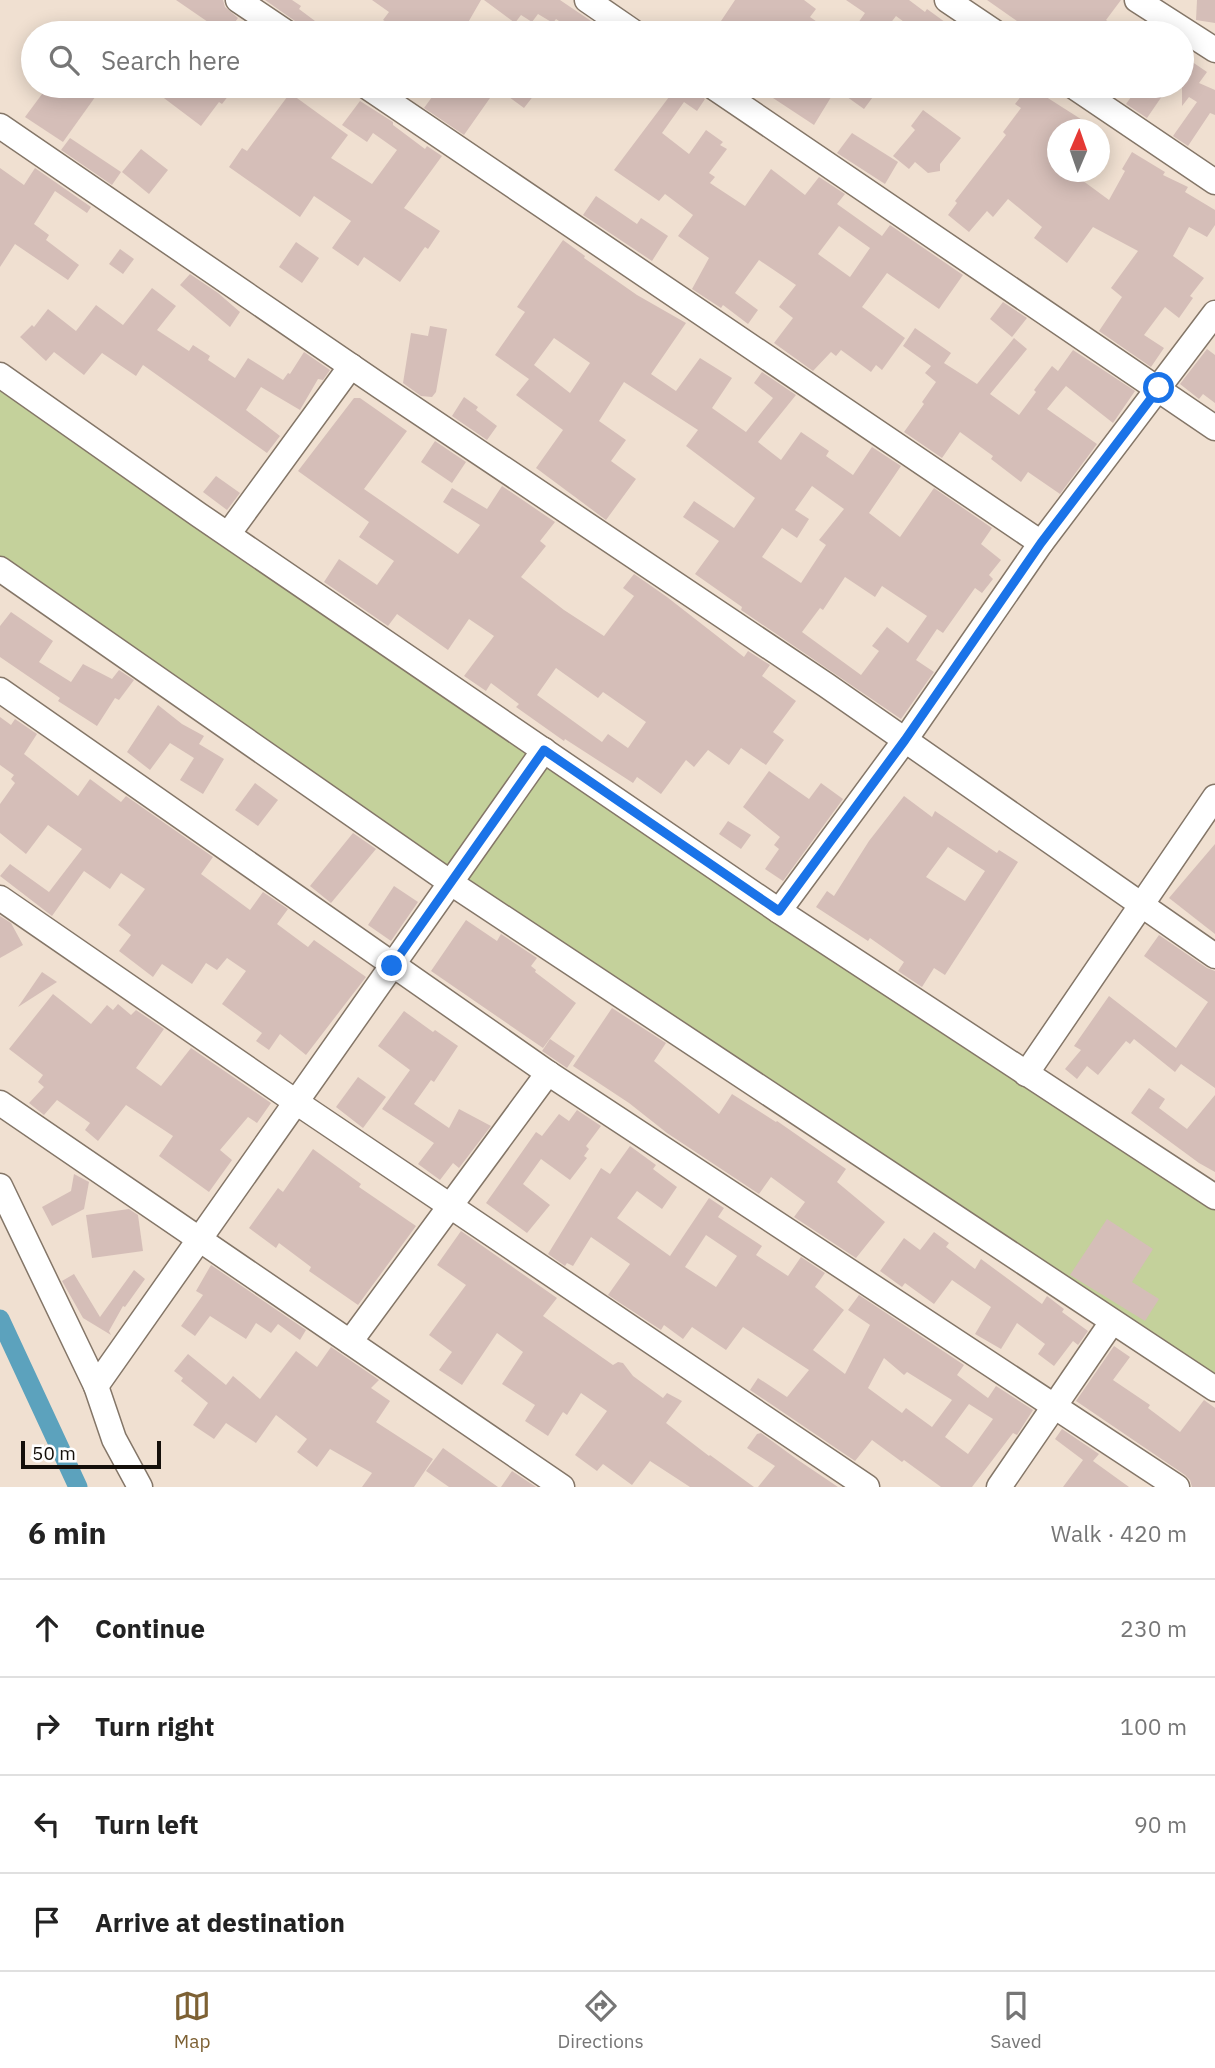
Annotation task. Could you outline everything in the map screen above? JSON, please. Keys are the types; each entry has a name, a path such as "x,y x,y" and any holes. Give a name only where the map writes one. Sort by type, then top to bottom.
{"street":[{"path":"238,0 269,21"},
{"path":"587,0 618,21"},
{"path":"947,0 978,21"},
{"path":"1137,0 1170,21"},
{"path":"1194,37 1215,50"},
{"path":"384,98 1041,543"},
{"path":"730,98 1215,428"},
{"path":"1091,98 1215,182"},
{"path":"0,126 905,740 1215,956"},
{"path":"779,911 905,740 1041,543 1215,313"},
{"path":"229,533 351,366"},
{"path":"0,375 779,911 1215,1198"},
{"path":"0,569 451,883 1215,1389"},
{"path":"0,690 548,1073 1177,1487"},
{"path":"96,1386 544,750"},
{"path":"1026,1074 1215,797"},
{"path":"0,898 449,1206 867,1487"},
{"path":"350,1342 548,1073"},
{"path":"0,1103 562,1487"},
{"path":"0,1186 96,1386 114,1439 140,1487"},
{"path":"999,1487 1112,1322"}],"green space":[{"path":"0,375 1215,1197 1215,1389 0,569"}],"building":[{"path":"176,0 223,0 225,7 238,18 236,21 207,21"},
{"path":"265,0 292,0 315,21 295,21"},
{"path":"372,0 481,0 469,21 385,21 389,12"},
{"path":"484,0 560,0 591,21 550,21 538,14 533,21 521,15 516,21 512,21"},
{"path":"735,0 804,0 816,9 810,17 816,21 721,21"},
{"path":"846,0 909,0 944,21 903,21 896,16 892,21 859,21 865,13"},
{"path":"987,0 1121,0 1107,21 1017,21"},
{"path":"1197,0 1215,0 1215,23 1196,20"},
{"path":"1194,63 1207,72 1199,83 1215,90 1215,115 1210,113 1188,146 1173,136 1197,102 1191,98 1194,98"},
{"path":"39,98 94,98 63,142 25,117"},
{"path":"164,98 227,98 222,104 219,102 201,126"},
{"path":"286,98 297,98 348,135 331,158 372,184 397,150 373,133 367,142 342,125 360,101 393,122 393,125 425,149 427,146 442,156 404,208 440,231 400,282 364,257 358,266 332,248 351,221 314,196 300,217 229,167 242,148 247,151"},
{"path":"431,98 490,98 464,135 424,108"},
{"path":"510,98 532,98 524,108"},
{"path":"668,98 704,98 697,111 684,102 662,133 689,154 706,130 723,142 720,145 727,149 709,173 715,177 710,183 745,206 771,169 805,195 819,177 845,194 837,204 882,236 890,225 963,275 939,309 887,273 862,307 905,338 882,370 876,365 871,372 841,350 836,356 831,352 813,371 774,343 793,318 779,307 796,285 759,260 735,293 758,310 748,324 723,305 721,308 692,289 709,258 678,236 693,215 665,194 659,201 614,170","holes":["839,226 870,248 850,277 818,254"]},
{"path":"773,98 830,98 814,125"},
{"path":"849,98 872,98 864,109"},
{"path":"1020,98 1048,98 1081,119 1047,119 1047,182 1085,182 1109,200 1132,152 1165,172 1163,175 1188,187 1185,192 1215,210 1215,225 1207,237 1189,227 1173,256 1204,278 1190,296 1193,298 1179,318 1165,307 1144,335 1164,348 1151,367 1099,331 1122,297 1111,288 1138,251 1093,227 1067,263 1034,238 1042,227 1008,199 993,217 987,211 969,232 948,215 957,203 955,201 1006,135 1003,132 1021,108 1015,104"},
{"path":"1130,98 1161,98 1147,118 1126,104"},
{"path":"923,110 961,138 940,164 940,171 928,173 915,162 909,169 893,156 915,130 911,126"},
{"path":"852,133 898,162 885,184 837,153"},
{"path":"70,138 121,172 112,185 61,150"},
{"path":"141,149 168,170 149,194 122,172"},
{"path":"0,168 24,185 35,168 91,207 87,213 55,191 34,224 49,235 46,240 79,265 68,280 15,244 0,267"},
{"path":"596,196 637,224 641,218 668,236 652,261 583,215"},
{"path":"563,240 637,295 686,323 651,374 676,391 700,358 732,378 712,408 746,432 773,398 754,383 762,372 796,395 758,442 781,460 801,432 829,451 826,456 853,475 872,447 901,466 869,513 900,537 934,488 992,528 981,544 1001,560 989,575 993,579 982,593 975,588 943,633 937,629 916,660 934,672 901,719 741,610 742,607 695,574 719,541 683,517 694,501 734,528 755,498 686,446 698,430 624,382 599,421 626,440 611,461 636,479 606,520 536,468 563,430 516,395 529,379 495,355 525,312 517,307","holes":["554,338 590,363 570,393 534,365","812,486 844,509 819,540 826,545 801,583 762,557 782,528 797,538 809,519 795,510","845,577 875,597 882,586 927,616 908,643 887,627 872,646 879,651 861,675 802,632 820,608 823,610"]},
{"path":"296,242 319,258 302,283 279,267"},
{"path":"120,249 134,259 123,274 109,264"},
{"path":"190,274 240,312 230,327 180,285"},
{"path":"152,288 176,306 157,330 189,351 193,345 210,356 208,360 235,378 248,358 283,380 304,352 330,370 323,380 318,379 300,410 261,387 246,410 280,436 267,453 143,365 136,376 102,353 84,375 54,352 46,361 20,337 32,325 34,327 48,309 76,331 96,305 123,325"},
{"path":"1003,302 1027,318 1012,337 990,319"},
{"path":"430,326 447,329 436,392 432,397 421,396 403,383 411,333 428,336"},
{"path":"915,328 951,353 944,363 977,384 1014,338 1027,349 990,394 1019,415 1052,366 1058,371 1073,350 1135,391 1113,423 1066,386 1047,409 1097,444 1060,494 1028,472 1021,482 991,459 993,456 960,432 942,458 904,432 936,382 925,373 931,366 903,346"},
{"path":"1207,349 1215,355 1215,403 1203,394 1199,399 1180,384"},
{"path":"464,397 497,426 487,440 452,416"},
{"path":"354,398 360,398 407,431 364,489 458,554 480,525 443,502 452,488 487,509 502,486 555,522 540,541 546,546 521,577 604,636 634,596 623,588 634,574 744,657 748,651 770,665 762,676 796,701 773,732 784,740 766,765 741,748 729,765 708,750 694,767 686,760 661,794 637,777 633,783 565,739 564,741 516,707 519,704 491,683 486,691 464,676 494,636 469,619 448,650 397,614 388,626 324,582 339,559 377,585 394,561 359,537 369,522 298,471","holes":["556,668 598,698 603,692 646,722 628,748 608,734 602,742 537,695"]},
{"path":"435,441 466,462 452,483 421,462"},
{"path":"216,476 240,493 227,510 203,492"},
{"path":"11,612 53,641 39,662 71,682 83,664 112,679 119,670 134,680 119,700 115,698 97,726 58,701 60,698 0,657 0,626"},
{"path":"158,705 182,724 204,736 199,744 224,759 203,794 180,780 194,758 170,743 150,770 127,752"},
{"path":"0,717 11,725 15,719 37,734 24,754 78,796 90,779 121,802 126,796 213,857 201,874 250,910 263,892 288,909 277,924 308,947 314,940 366,977 306,1055 280,1034 269,1050 256,1041 262,1033 222,1004 246,971 227,958 217,970 206,963 192,984 162,964 153,977 119,951 131,935 118,925 145,889 121,873 110,889 84,871 52,916 0,876 10,864 49,892 82,849 48,825 26,854 0,833 0,804 15,783 11,779 14,775 0,765"},
{"path":"769,771 809,799 821,783 843,799 783,881 765,869 779,849 774,845 780,837 743,807"},
{"path":"255,783 278,800 258,826 235,810"},
{"path":"904,796 932,817 935,811 997,853 999,850 1018,862 945,975 934,968 922,987 898,971 904,962 870,938 868,941 816,907 827,891 834,896 869,841","holes":["948,847 985,871 965,901 926,877"]},
{"path":"728,821 751,835 741,849 719,834"},
{"path":"353,833 376,849 331,903 310,886"},
{"path":"1215,844 1215,934 1169,898"},
{"path":"394,886 418,902 391,941 368,925"},
{"path":"0,916 11,923 23,945 0,958"},
{"path":"466,920 497,941 501,934 537,958 531,966 535,972 576,1003 543,1048 431,971"},
{"path":"1159,935 1215,971 1215,1088 1181,1064 1175,1072 1134,1039 1130,1044 1126,1041 1098,1075 1087,1066 1077,1079 1065,1069 1081,1050 1074,1046 1109,996 1176,1048 1208,1002 1144,956"},
{"path":"42,972 57,982 18,1007"},
{"path":"53,994 91,1024 107,1005 113,1010 118,1004 131,1015 136,1010 164,1029 136,1068 161,1086 191,1048 271,1103 257,1123 248,1117 220,1150 232,1160 209,1192 159,1156 173,1136 126,1105 98,1141 85,1130 90,1123 57,1100 44,1115 29,1103 44,1087 38,1082 43,1075 9,1049"},
{"path":"612,1008 666,1043 654,1061 719,1114 732,1094 777,1121 846,1169 837,1182 885,1222 856,1258 794,1217 805,1202 771,1177 759,1194 573,1066"},
{"path":"404,1011 458,1046 434,1082 431,1080 414,1104 449,1128 459,1109 491,1126 459,1168 453,1163 440,1180 418,1164 434,1143 382,1109 410,1070 378,1046"},
{"path":"550,1039 575,1056 567,1068 542,1051"},
{"path":"358,1077 386,1097 363,1128 336,1107"},
{"path":"1149,1088 1165,1099 1159,1108 1187,1129 1215,1095 1215,1172 1131,1113"},
{"path":"577,1110 601,1126 586,1146 589,1149 584,1156 587,1158 570,1180 541,1159 523,1184 550,1205 527,1233 486,1203 536,1132 542,1136 559,1114 569,1121"},
{"path":"630,1146 656,1165 653,1169 677,1187 662,1209 637,1191 617,1218 670,1256 709,1198 724,1208 718,1217 762,1246 756,1255 788,1276 801,1257 825,1273 815,1287 844,1310 813,1350 845,1374 870,1325 848,1310 859,1295 964,1365 957,1375 988,1398 996,1386 1033,1410 1017,1435 1013,1433 972,1487 941,1487 872,1440 855,1461 750,1390 758,1378 787,1397 809,1370 743,1327 726,1350 692,1327 683,1339 664,1325 661,1330 608,1295 630,1264 591,1237 573,1266 567,1263 565,1266 548,1254 601,1168 610,1174","holes":["706,1235 737,1256 716,1287 685,1267","884,1358 904,1375 907,1372 952,1400 932,1427 906,1408 902,1413 868,1388","969,1404 993,1419 968,1454 945,1437"]},
{"path":"313,1149 361,1184 359,1187 416,1226 358,1305 309,1271 311,1267 279,1243 276,1248 249,1228 278,1188 283,1192"},
{"path":"74,1174 89,1182 84,1209 52,1226 42,1207 71,1191"},
{"path":"129,1209 138,1215 143,1251 92,1258 86,1215"},
{"path":"1107,1219 1153,1249 1132,1282 1159,1299 1145,1321 1070,1275"},
{"path":"461,1231 557,1298 543,1316 613,1365 623,1363 633,1376 663,1398 667,1393 682,1401 666,1423 754,1487 690,1487 650,1461 632,1485 603,1464 597,1471 575,1455 607,1411 581,1393 567,1415 563,1412 548,1436 525,1421 535,1405 502,1384 523,1352 497,1333 462,1385 439,1370 452,1352 429,1335 466,1285 437,1265"},
{"path":"934,1232 949,1243 946,1247 975,1269 981,1259 1042,1304 1047,1296 1064,1309 1062,1312 1088,1331 1078,1345 1073,1341 1054,1366 1038,1354 1045,1344 1017,1323 1001,1349 975,1334 991,1307 952,1280 934,1304 905,1283 902,1287 880,1271 904,1238 920,1250"},
{"path":"211,1265 306,1330 300,1340 278,1324 271,1333 256,1323 246,1339 210,1316 195,1336 181,1326 203,1295 196,1291"},
{"path":"134,1270 145,1279 125,1307 123,1306 109,1331 111,1335 83,1318 62,1281 74,1274 100,1317"},
{"path":"1114,1346 1130,1357 1113,1380 1150,1405 1148,1408 1180,1432 1204,1400 1215,1408 1215,1487 1192,1487 1185,1475 1076,1401"},
{"path":"331,1347 379,1380 371,1388 390,1401 376,1422 433,1459 414,1487 362,1487 372,1473 330,1449 317,1467 297,1452 307,1439 276,1415 256,1443 226,1423 214,1439 193,1425 208,1403 181,1381 183,1378 174,1371 188,1354 226,1385 233,1376 260,1399 296,1351 317,1367"},
{"path":"1062,1429 1099,1454 1093,1461 1129,1487 1063,1487 1083,1460 1055,1439"},
{"path":"761,1433 838,1487 758,1487 775,1466 747,1448 757,1434"},
{"path":"443,1448 498,1487 449,1487 426,1471"},
{"path":"512,1471 536,1487 501,1487"}],"waterway":[{"path":"0,1319 78,1487"}],"route":[{"path":"392,966 544,750 779,911 905,740 1041,543 1159,388"}]}
